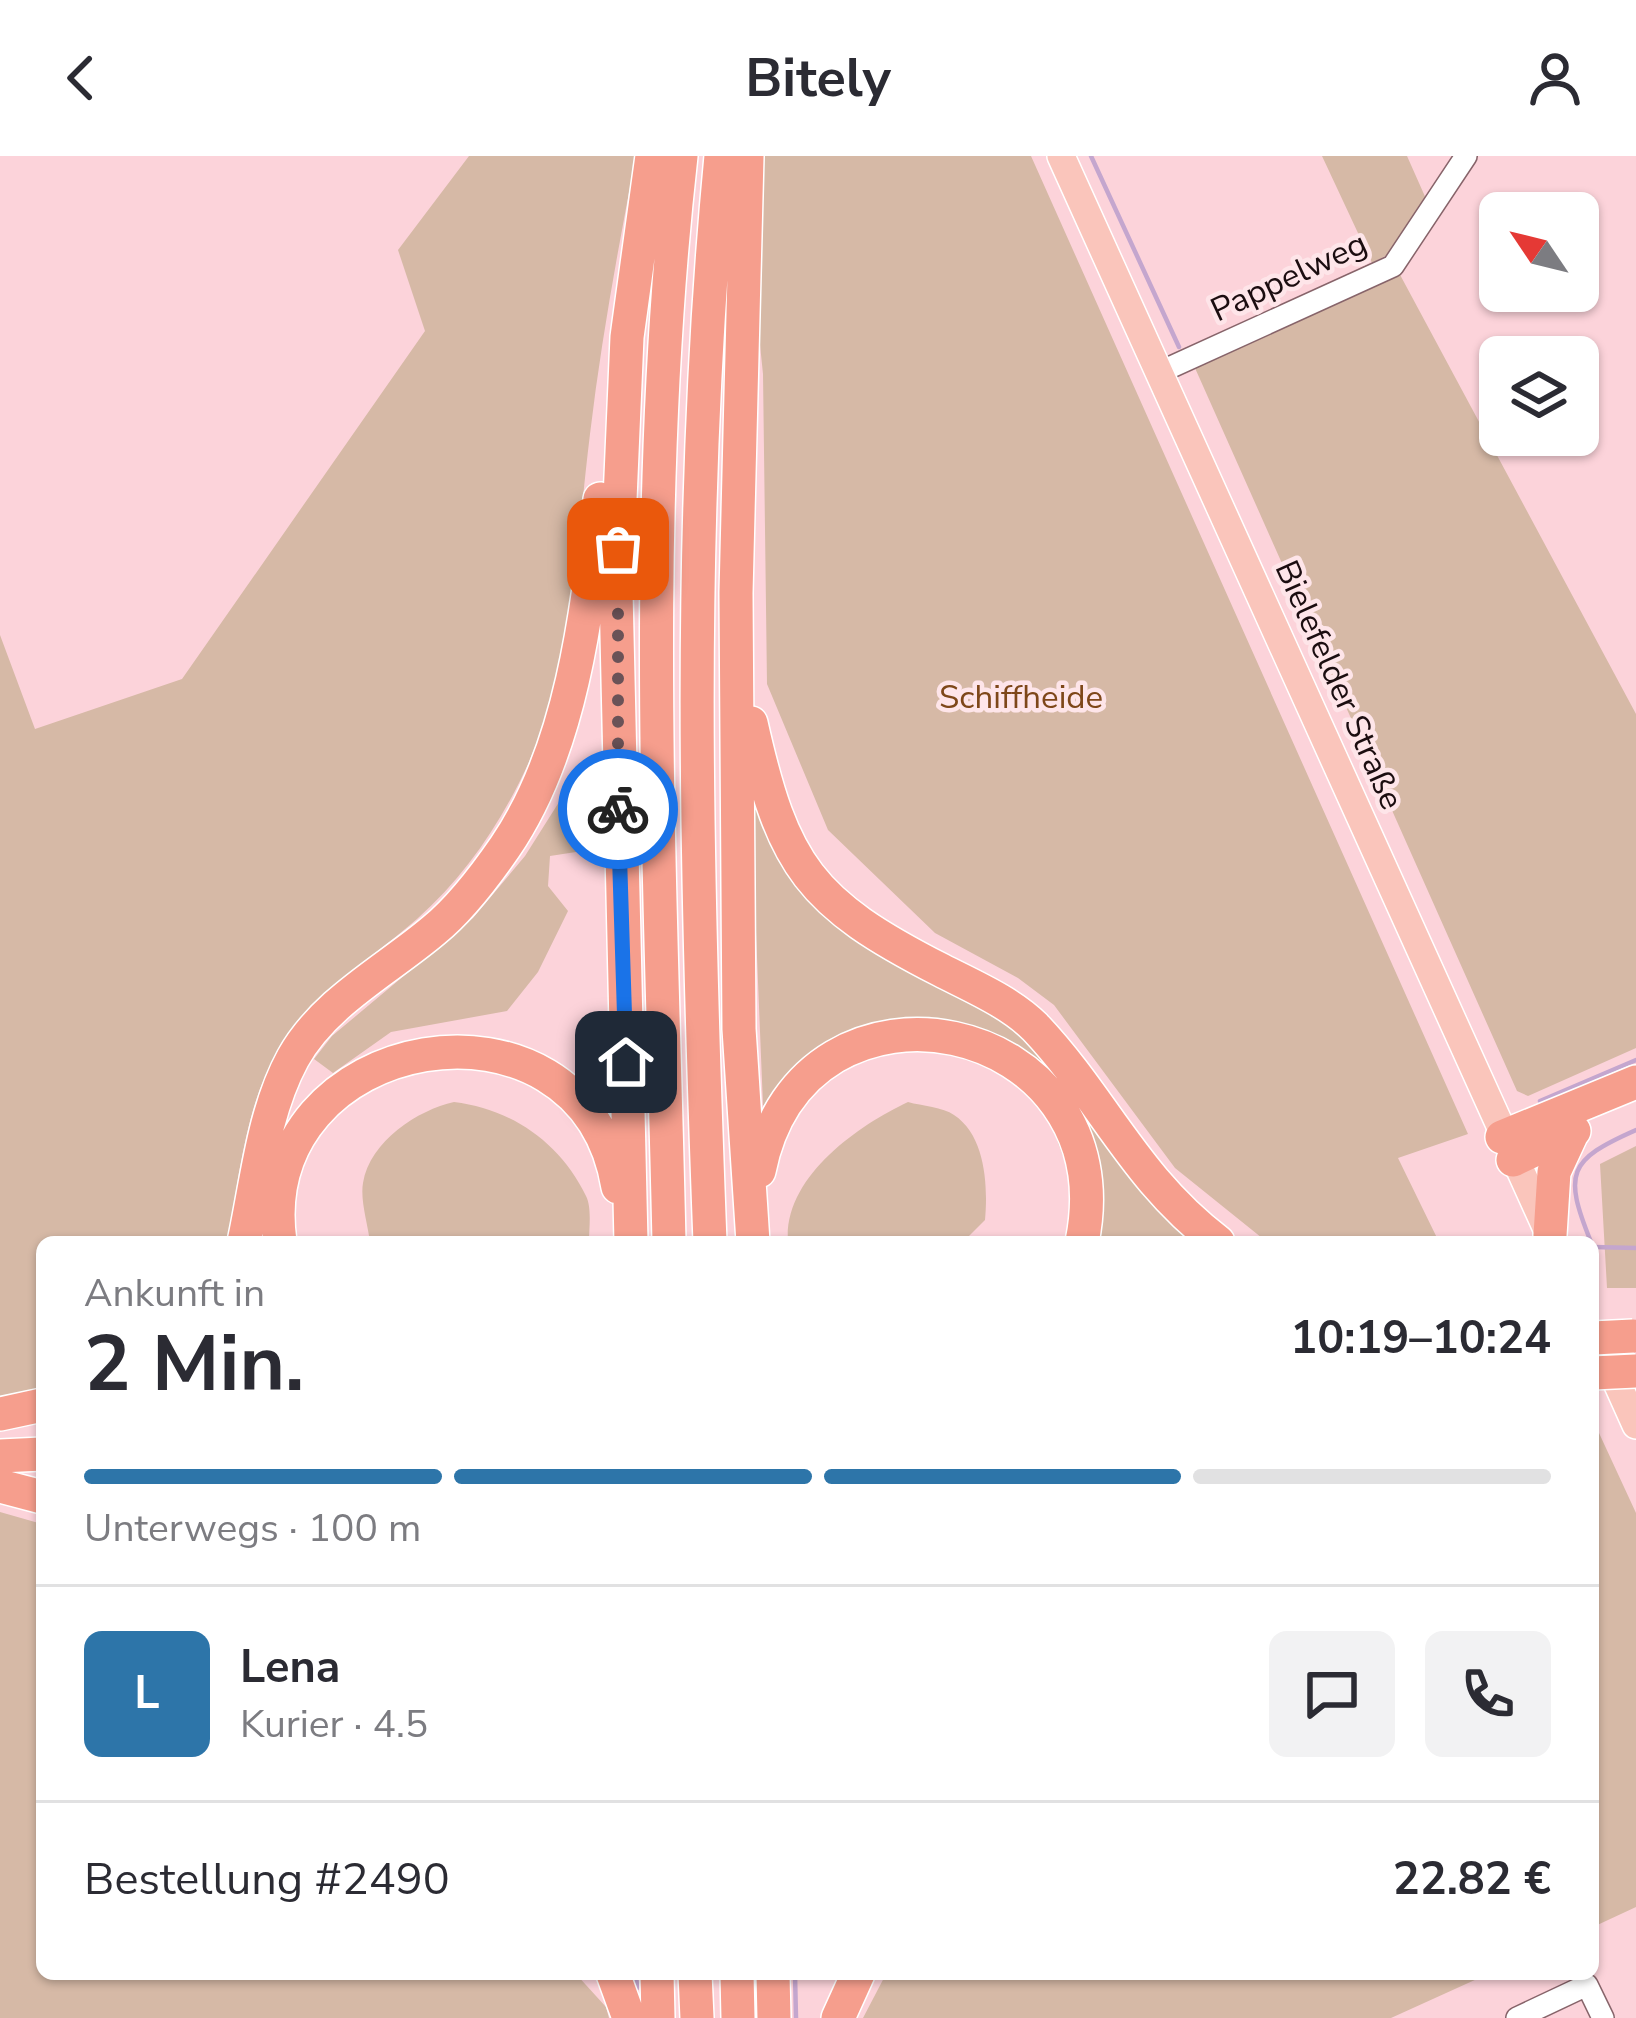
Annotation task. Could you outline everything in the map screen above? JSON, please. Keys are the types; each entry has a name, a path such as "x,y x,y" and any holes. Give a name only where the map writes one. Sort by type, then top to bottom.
{"highway":[{"path":"245,1236 274,1103 294,1055 330,1012 437,928 464,900 507,844 537,786 566,700 590,584 610,406 627,337 652,156"},
{"path":"670,1236 652,653 657,460 681,156"},
{"path":"710,1236 693,660 698,464 721,156"},
{"path":"747,156 736,593 739,1029 753,1236"},
{"path":"627,337 616,724 629,1236"},
{"path":"736,593 747,701 767,797 784,841 814,886 879,938 1032,1024 1152,1185 1211,1236"},
{"path":"753,1236 765,1141 796,1089 827,1062 863,1043 924,1033 964,1039 1002,1054 1048,1092 1070,1126 1083,1163 1088,1203 1083,1236"},
{"path":"280,1236 281,1190 295,1149 317,1113 371,1069 412,1054 452,1049 520,1064 576,1101 615,1168 628,1236"},
{"path":"1508,1149 1636,1082"},
{"path":"1508,1149 1573,1131 1636,1103"},
{"path":"1551,1236 1554,1172 1573,1131"},
{"path":"1599,1334 1634,1336"},
{"path":"1599,1372 1636,1372"},
{"path":"0,1414 36,1406"},
{"path":"0,1431 36,1428"},
{"path":"0,1456 36,1454"},
{"path":"0,1486 36,1495"},
{"path":"615,1980 629,2018"},
{"path":"657,1980 658,2018"},
{"path":"695,1980 697,2018"},
{"path":"737,1980 739,2018"},
{"path":"772,1980 774,2018"},
{"path":"838,2018 855,1980"}],"main road":[{"name":"Bielefelder Straße","path":"1061,156 1550,1236"},
{"path":"1599,1347 1636,1425"}],"street":[{"name":"Pappelweg","path":"1158,373 1393,266 1466,156"},
{"path":"1516,2018 1587,1984 1603,2018"}],"green space":[{"path":"469,156 636,156 599,364 569,611 537,741 499,819 462,872 417,919 329,991 284,1042 252,1113 228,1236 36,1236 36,1389 0,1398 0,635 35,729 182,679 425,331 398,250"},
{"name":"Schiffheide","path":"761,156 1031,156 1468,1134 1398,1158 1436,1236 1260,1236 1175,1168 1054,1005 1018,978 935,933 828,830 767,684 763,374 756,306"},
{"path":"1322,156 1407,156 1427,201 1389,254 1372,263"},
{"path":"1398,271 1479,422 1479,456 1497,456 1636,714 1636,1048 1528,1096 1517,1091 1195,368"},
{"path":"750,783 776,843 1024,1033 1194,1236 1093,1236 1026,1057 832,1044 798,1067 763,1106"},
{"path":"566,791 582,792 576,852 550,856 548,886 568,911 538,972 507,1011 391,1032 333,1073 314,1059 332,1036 473,918 525,856"},
{"path":"454,1102 495,1112 532,1131 562,1160 586,1196 589,1236 369,1236 362,1190 367,1168 385,1141 426,1112"},
{"path":"908,1102 949,1112 965,1124 979,1149 985,1220 969,1236 789,1236 797,1196 810,1176 867,1125"},
{"path":"1636,1146 1636,1288 1607,1288 1600,1164"},
{"path":"1599,1433 1636,1513 1636,1907 1599,1924"},
{"path":"0,1512 36,1522 36,1980 581,1980 606,2007 609,2018 0,2018"},
{"path":"883,1980 1475,1980 1391,2018 863,2018"}],"waterway":[{"path":"1091,156 1179,347"},
{"path":"1540,1101 1636,1060"},
{"path":"1589,1236 1577,1200 1578,1171 1596,1150 1636,1130"},
{"path":"1599,1247 1636,1248"},
{"path":"636,1980 637,1988"},
{"path":"795,1980 796,2018"}],"way so far":[{"path":"618,549 618,809"}],"route":[{"path":"618,809 626,1062"}]}
